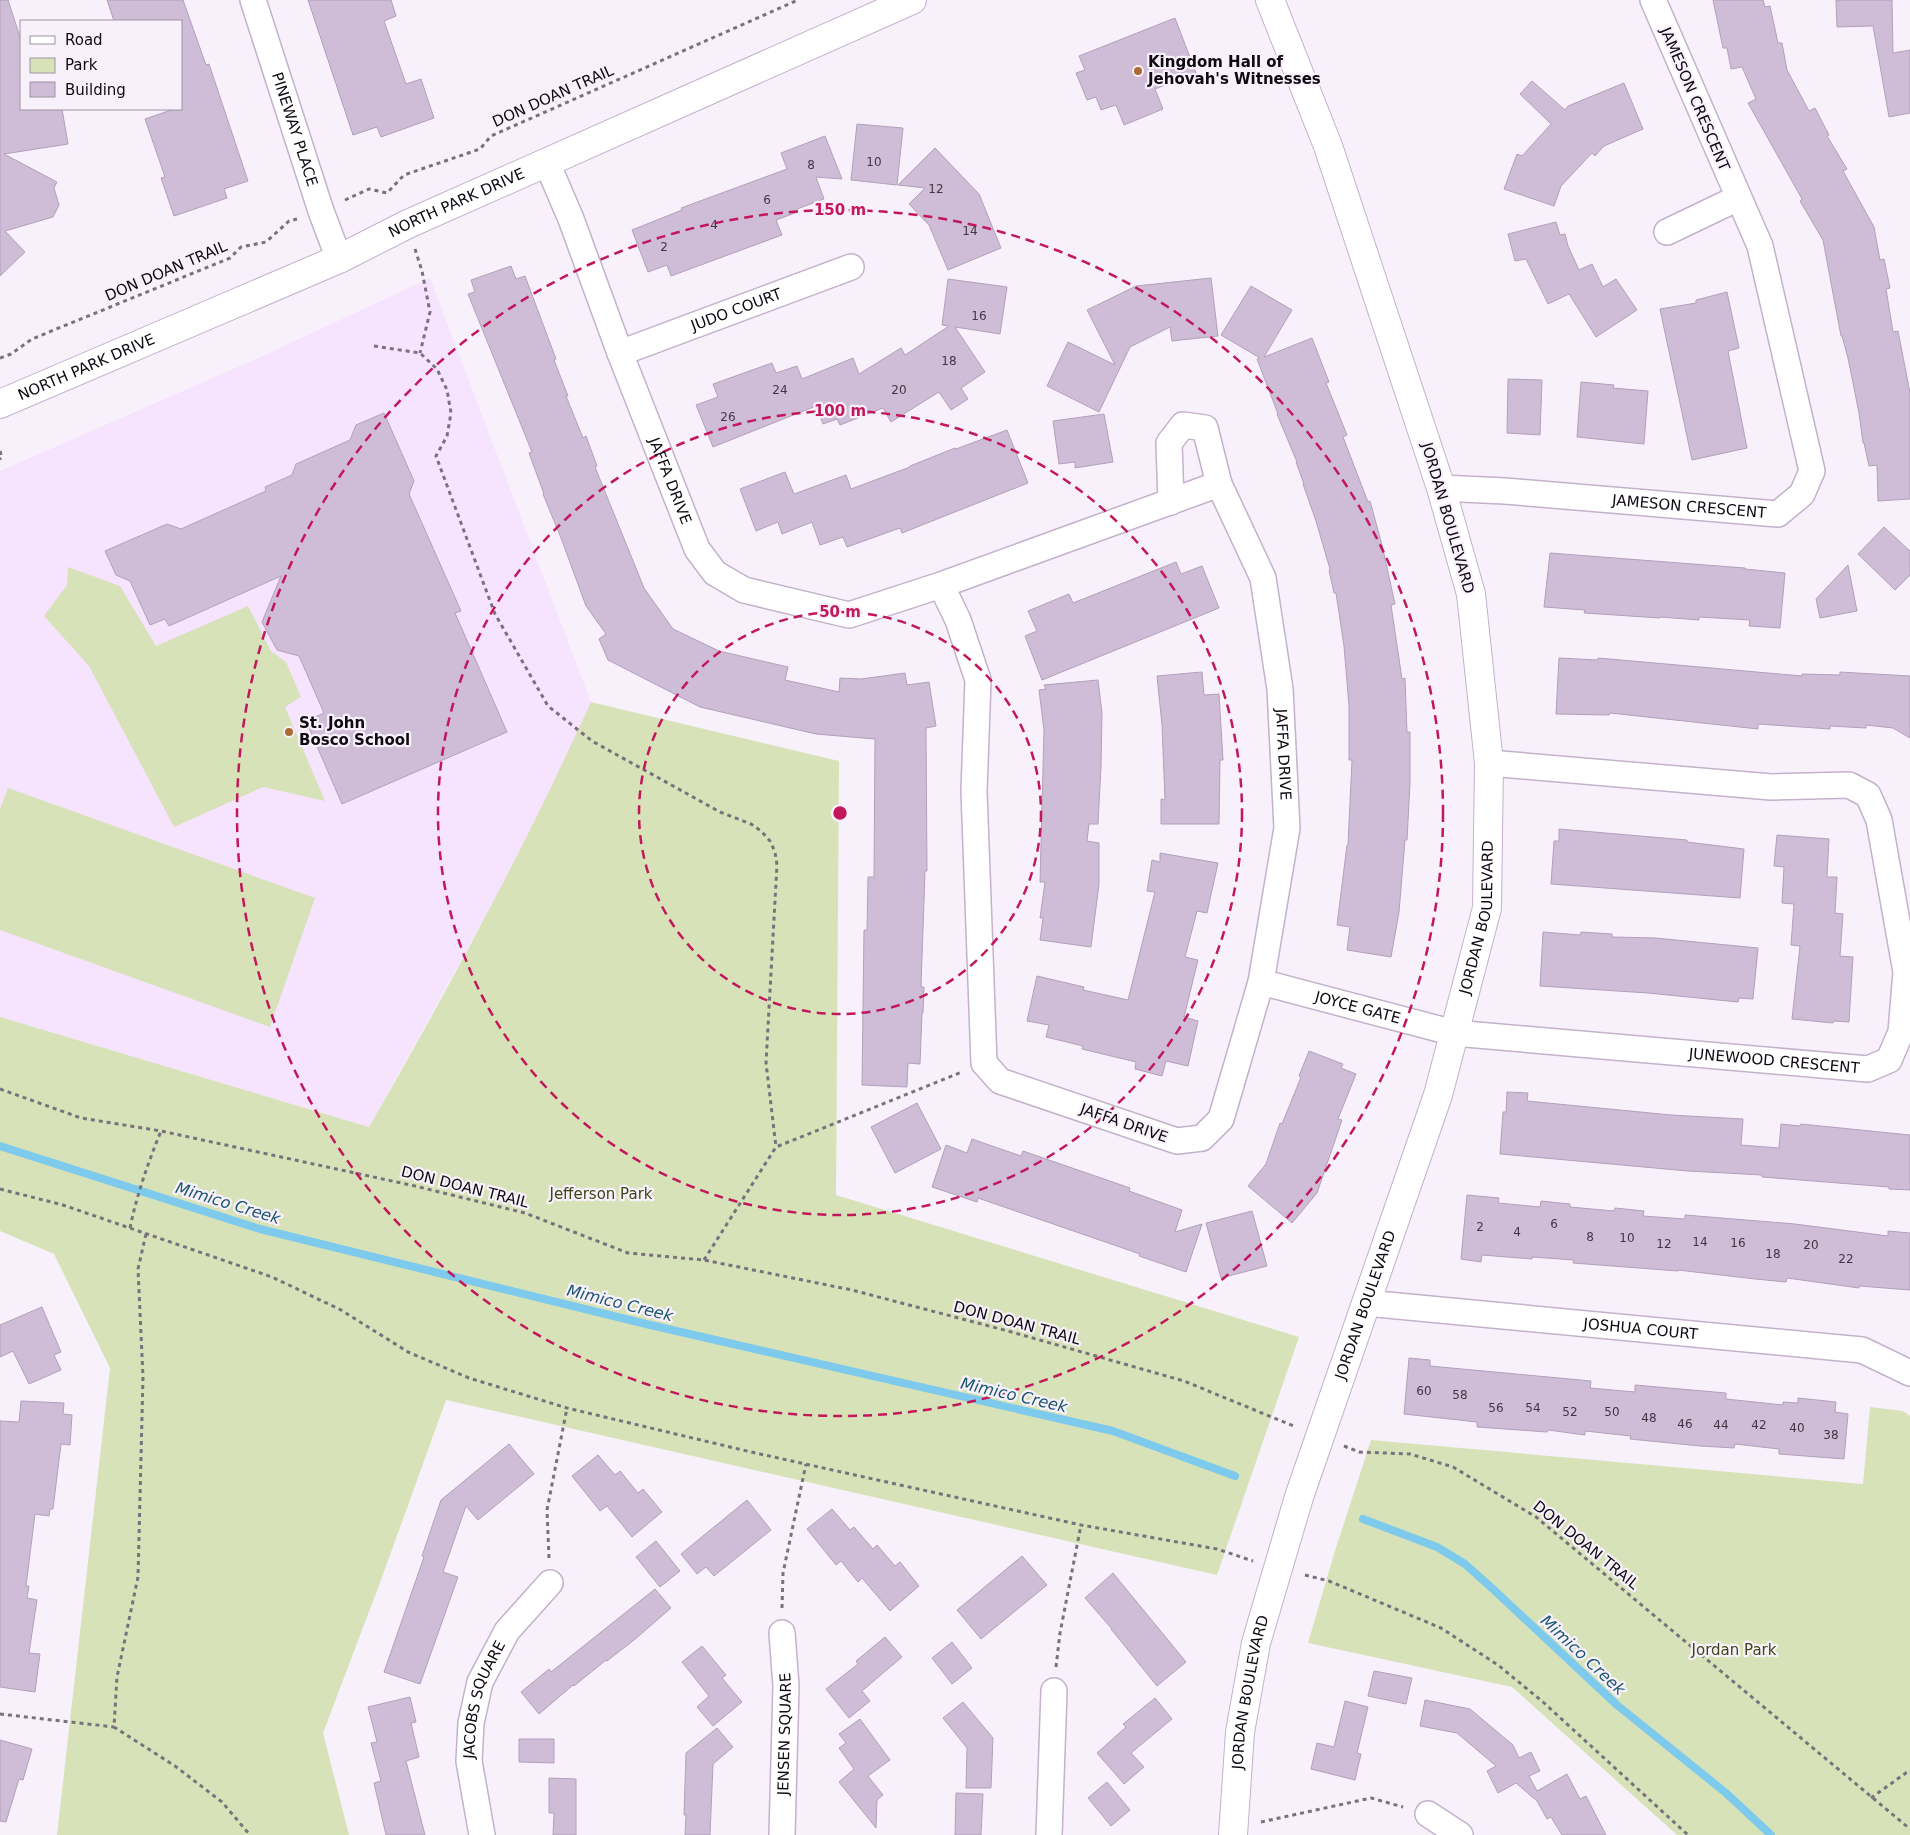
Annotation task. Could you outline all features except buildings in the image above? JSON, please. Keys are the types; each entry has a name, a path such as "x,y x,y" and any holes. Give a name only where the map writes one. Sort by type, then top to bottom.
{"street":[{"name":"PINEWAY PLACE","path":"253,0 321,211 339,259"},
{"name":"NORTH PARK DRIVE","path":"0,404 339,259 408,224 912,0"},
{"name":"JORDAN BOULEVARD","path":"1233,1832 1240,1732 1256,1643 1277,1568 1320,1436 1438,1095 1487,908 1489,763 1471,594 1441,488 1328,146 1270,0"},
{"name":"JAMESON CRESCENT","path":"1441,488 1504,491 1778,514 1802,494 1812,470 1760,246 1653,0"},
{"name":"JAFFA DRIVE","path":"547,163 571,219 620,353 697,549 715,573 744,590 848,615 941,585 1220,484"},
{"path":"1667,232 1738,198"},
{"name":"JUDO COURT","path":"620,353 851,267"},
{"name":"JAFFA DRIVE","path":"984,1064 1000,1081 1177,1141 1202,1138 1221,1119 1261,982 1286,828 1280,689 1263,578 1220,484 1205,428 1183,425 1169,443 1171,502"},
{"path":"941,585 958,620 978,680 974,791 984,1064"},
{"name":"JUNEWOOD CRESCENT","path":"1454,1033 1868,1069 1889,1060 1901,1032 1906,972 1879,820 1868,795 1849,785 1771,787 1489,763"},
{"name":"JOYCE GATE","path":"1261,982 1454,1033"},
{"name":"JOSHUA COURT","path":"1366,1303 1862,1350 1910,1373"},
{"name":"JACOBS SQUARE","path":"482,1835 469,1761 471,1723 480,1682 507,1631 550,1583"},
{"name":"JENSEN SQUARE","path":"782,1634 786,1686 782,1835"},
{"path":"1049,1835 1054,1691"},
{"path":"1428,1814 1460,1835"}],"path":[{"name":"DON DOAN TRAIL","path":"0,358 11,354 32,339 230,258 242,247 266,242 289,222 321,211 369,190 387,193 404,175 480,149 491,136 798,0"},
{"path":"408,224 422,271 430,312 420,353"},
{"path":"374,346 420,353 437,370 447,390 451,413 447,436 436,456 495,614 548,706 592,741 720,812 751,824 762,831 770,841 775,852 776,865 766,1063 776,1146"},
{"path":"0,451 2,458 0,459"},
{"path":"704,1260 776,1146 984,1064"},
{"name":"DON DOAN TRAIL","path":"0,1089 81,1118 161,1131 415,1186 525,1213 628,1253 704,1260 852,1290 1008,1331 1184,1381 1359,1452 1410,1454 1453,1466 1536,1517 1910,1830"},
{"path":"130,1228 148,1163 161,1131"},
{"path":"0,1189 63,1205 272,1277 341,1310 408,1352 468,1378 566,1408 1081,1525 1217,1549 1277,1568 1329,1581 1441,1628 1489,1659 1543,1702 1688,1835"},
{"path":"114,1727 117,1678 138,1577 143,1377 138,1268 146,1234"},
{"path":"550,1583 547,1510 566,1408"},
{"path":"782,1634 783,1573 806,1464"},
{"path":"1054,1691 1060,1633 1081,1525"},
{"path":"0,1714 114,1727 175,1766 222,1802 250,1835"},
{"path":"1871,1798 1910,1770"},
{"path":"1233,1832 1371,1798 1428,1814"}],"shaded area":[{"name":"St. John Bosco School","path":"430,278 591,702 564,762 491,906 369,1127 0,1017 0,471 265,355"}],"green space":[{"path":"68,567 120,586 156,646 248,606 271,651 286,662 301,697 285,707 325,801 263,787 174,827 89,666 44,616 67,585"},
{"name":"Jefferson Park","path":"591,702 839,761 836,1195 1299,1337 1217,1575 446,1400 323,1733 349,1835 57,1835 110,1368 54,1254 0,1231 0,1017 369,1127 513,864"},
{"path":"8,788 315,898 270,1027 0,930 0,809"},
{"name":"Jordan Park","path":"1870,1407 1903,1411 1910,1416 1910,1835 1677,1835 1512,1687 1308,1643 1334,1554 1371,1440 1863,1484"}],"waterway":[{"name":"Mimico Creek","path":"0,1146 260,1229 646,1324 1113,1431 1235,1476"},
{"name":"Mimico Creek","path":"1363,1519 1437,1547 1465,1564 1617,1705 1726,1793 1771,1835"}],"place":[{"name":"Kingdom Hall of Jehovah's Witnesses","path":"1138,71"},
{"name":"St. John Bosco School","path":"289,732"}]}
